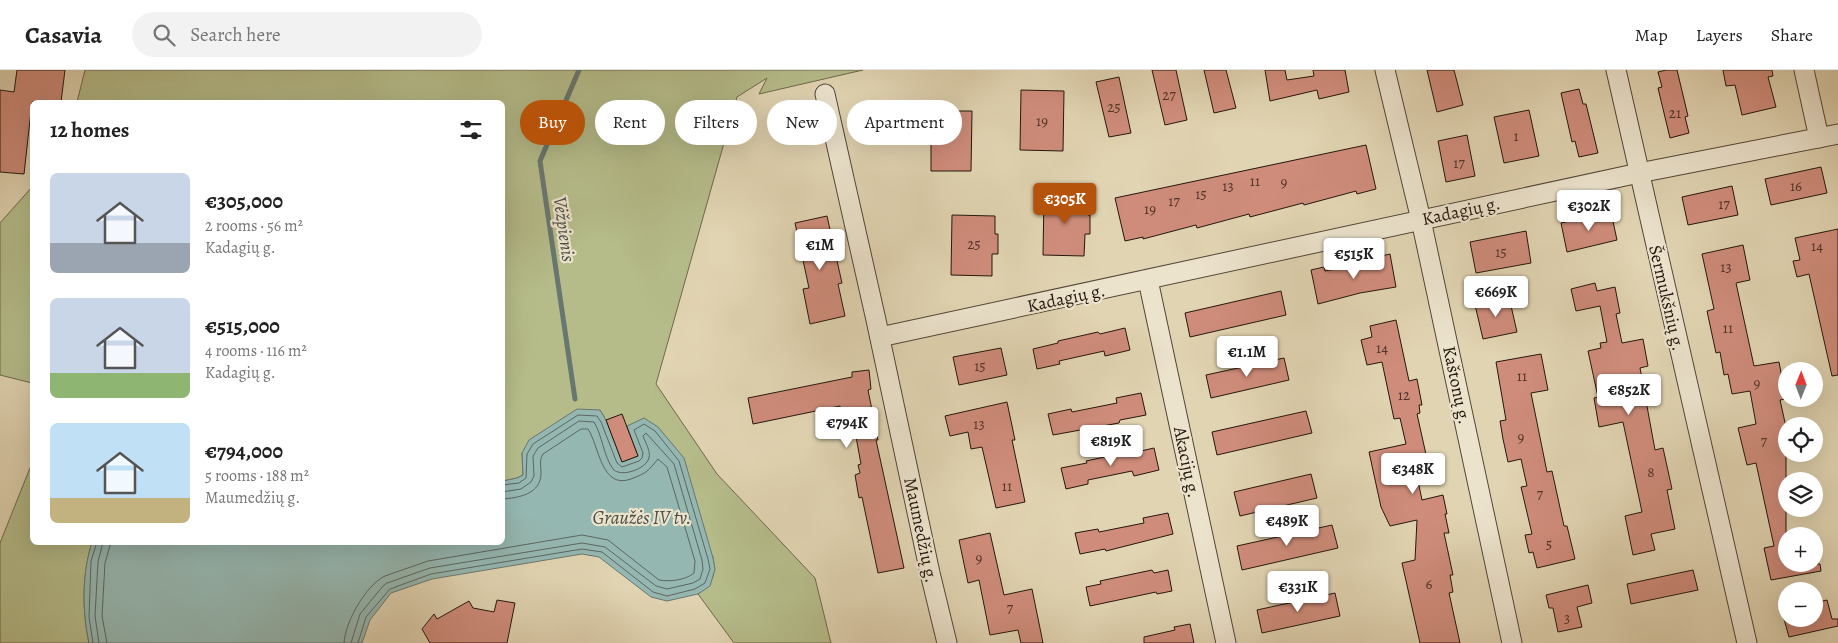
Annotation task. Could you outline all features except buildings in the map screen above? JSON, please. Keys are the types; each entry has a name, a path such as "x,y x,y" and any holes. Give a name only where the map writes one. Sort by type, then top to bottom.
{"street":[{"name":"Kaštonų g.","path":"1385,70 1422,220 1512,643"},
{"name":"Šermukšnių g.","path":"1616,70 1638,173 1747,643"},
{"path":"1804,70 1819,138"},
{"name":"Maumedžių g.","path":"825,94 947,643"},
{"name":"Kadagių g.","path":"880,338 1638,173 1838,134"},
{"name":"Akacijų g.","path":"1148,280 1226,643"}],"green space":[{"path":"85,70 863,70 759,94 767,78 737,97 736,100 675,100 675,145 723,145 656,384 717,474 815,578 831,643 734,643 698,594 707,586 714,574 713,557 638,456 622,462 606,420 600,410 522,453 523,475 505,481 505,100 78,100"},
{"path":"30,189 30,382 0,375 0,223"},
{"path":"30,468 30,545 92,545 86,567 84,592 85,618 89,643 0,643 0,543"}],"water":[{"name":"Graužės IV tv.","path":"577,409 600,410 606,420 622,462 638,456 627,426 644,418 658,427 684,458 713,558 715,569 710,586 698,594 667,601 651,597 599,557 582,554 432,579 391,593 370,620 362,643 89,643 85,618 84,592 86,567 91,545 505,545 505,481 523,475 522,453 529,440"}],"waterway":[{"name":"Vėžpienis","path":"575,399 540,161 579,70"}]}
